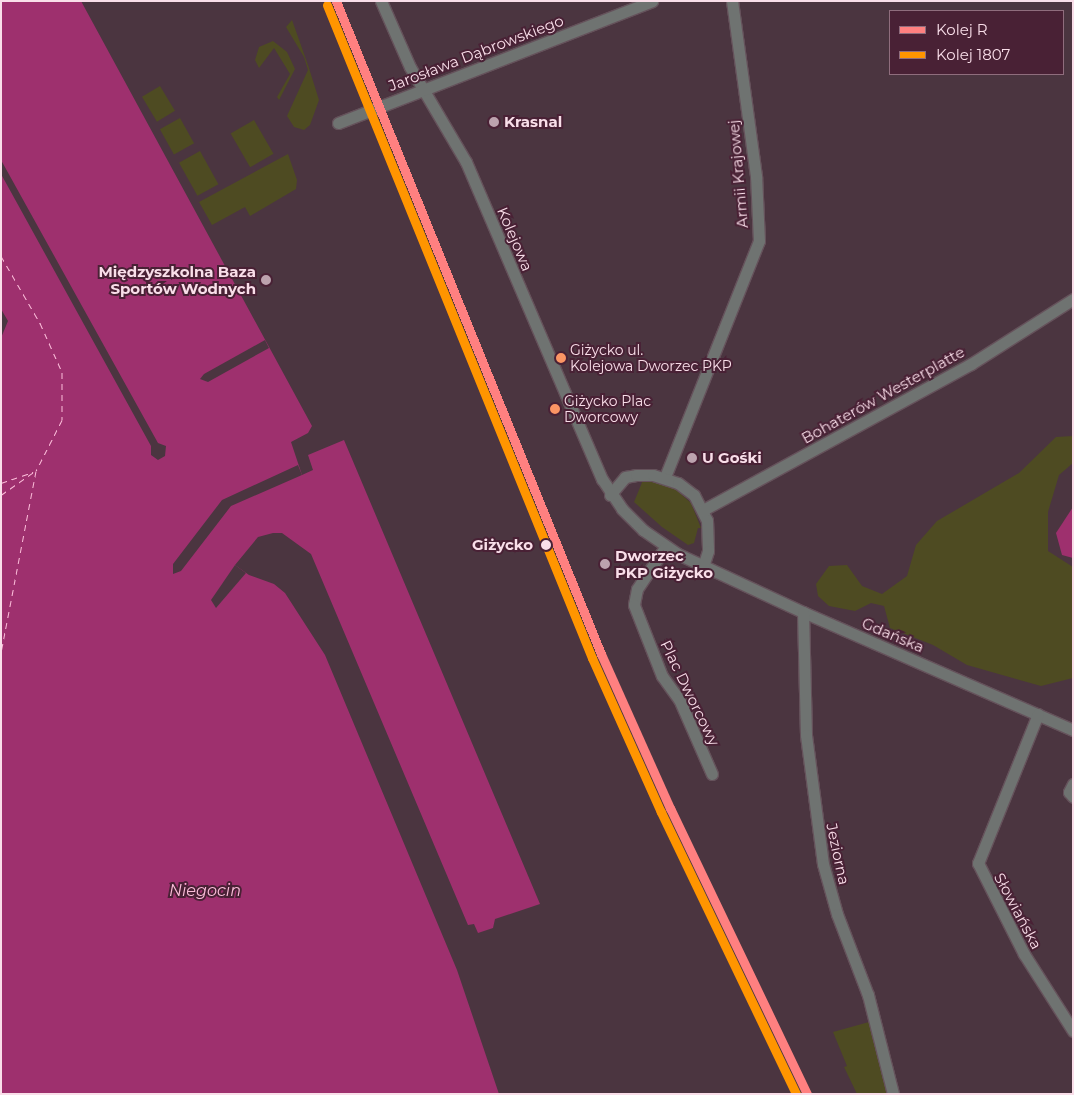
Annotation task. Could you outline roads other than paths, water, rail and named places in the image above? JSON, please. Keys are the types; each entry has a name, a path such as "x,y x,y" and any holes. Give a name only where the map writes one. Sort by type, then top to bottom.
{"street":[{"name":"Kolejowa","path":"381,1 422,89 466,162 610,495"},
{"name":"Jarosława Dąbrowskiego","path":"338,123 638,4 652,1"},
{"name":"Armii Krajowej","path":"666,477 759,241 756,176 732,1"},
{"name":"Bohaterów Westerplatte","path":"703,510 962,369 1073,299"},
{"path":"653,474 666,477 694,496 703,510 708,533 703,566 666,546 643,530 610,495 625,477 653,474"},
{"name":"Plac Dworcowy","path":"666,546 637,589 634,606 662,676 679,699 712,774"},
{"name":"Gdańska","path":"703,566 803,612 1073,730"},
{"name":"Jeziorna","path":"803,612 806,735 823,864 837,914 868,995 893,1094"},
{"name":"Słowiańska","path":"1038,714 978,863 1024,954 1073,1030"},
{"path":"1073,784 1070,792 1073,797"}],"water":[{"name":"Niegocin","path":"1,1 81,1 312,426 308,433 291,442 302,475 313,470 308,455 344,440 540,904 495,919 493,928 478,933 474,924 468,925 311,554 282,533 273,533 258,537 235,565 249,575 274,584 285,593 325,655 457,970 499,1094 1,1094 1,338 8,321 1,309"},
{"path":"1073,507 1073,558 1062,555 1056,533"}],"rail line":[{"name":"R","path":"336,1 601,654 670,808 807,1094"},
{"name":"1807","path":"327,5 592,658 661,812 796,1094"}],"place":[{"name":"Krasnal","path":"494,122"},
{"name":"Międzyszkolna Baza Sportów Wodnych","path":"266,280"},
{"name":"Giżycko ul. Kolejowa Dworzec PKP","path":"561,358"},
{"name":"Giżycko Plac Dworcowy","path":"555,409"},
{"name":"U Gośki","path":"692,458"},
{"name":"Giżycko","path":"546,545"},
{"name":"Dworzec PKP Giżycko","path":"605,564"}]}
